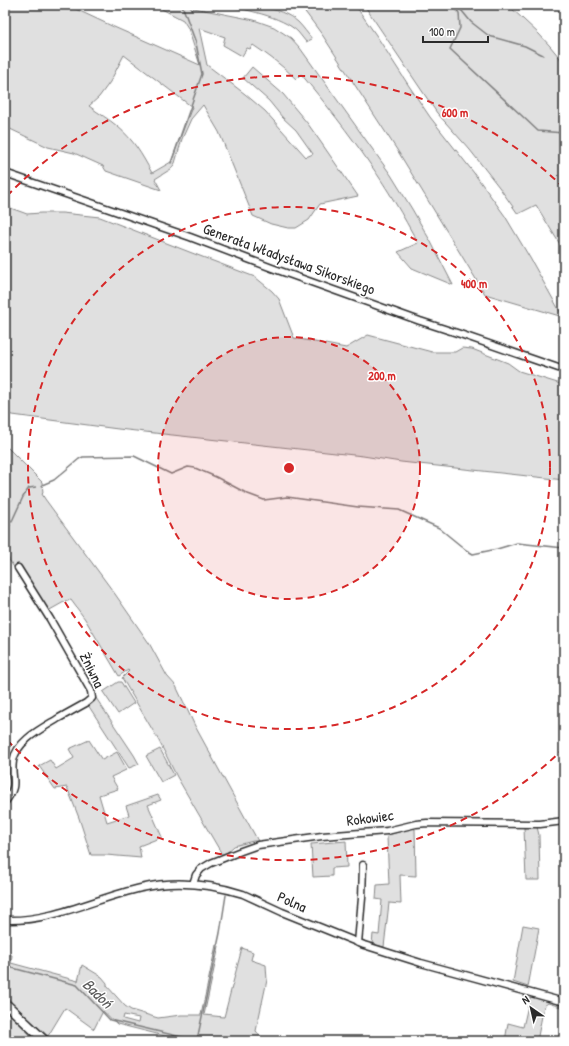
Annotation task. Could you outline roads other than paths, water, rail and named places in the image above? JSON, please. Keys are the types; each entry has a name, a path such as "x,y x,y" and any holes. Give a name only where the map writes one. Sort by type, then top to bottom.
{"main road":[{"path":"5,1003 45,1041"}],"street":[{"name":"Generała Władysława Sikorskiego","path":"5,173 190,237 420,321 564,370"},
{"name":"Żniwna","path":"5,802 14,785 13,760 24,742 33,734 92,698 90,691 62,639 18,568"},
{"name":"Rokowiec","path":"193,884 196,875 211,864 263,844 322,836 387,831 426,823 540,824 564,821"},
{"path":"358,943 363,865"},
{"name":"Polna","path":"5,920 23,920 47,916 143,887 170,884 210,886 244,894 282,912 358,943 421,963 564,1002"}],"waterway":[{"path":"171,163 202,74 196,43 182,5"},
{"path":"453,5 459,13 460,28 450,49 538,131 564,133"},
{"path":"454,5 462,11 471,22 489,36 525,46 543,55"},
{"path":"42,485 54,480 83,457 134,456 171,474 188,467 195,468 248,494 264,500 287,497 358,507 399,510 439,528 473,554 517,543 564,548"},
{"path":"12,521 23,497 29,488 36,487"},
{"path":"5,532 10,525"},
{"path":"197,1040 220,933 226,895"},
{"name":"Badoń","path":"5,966 77,985 110,1020 198,1041"}]}
